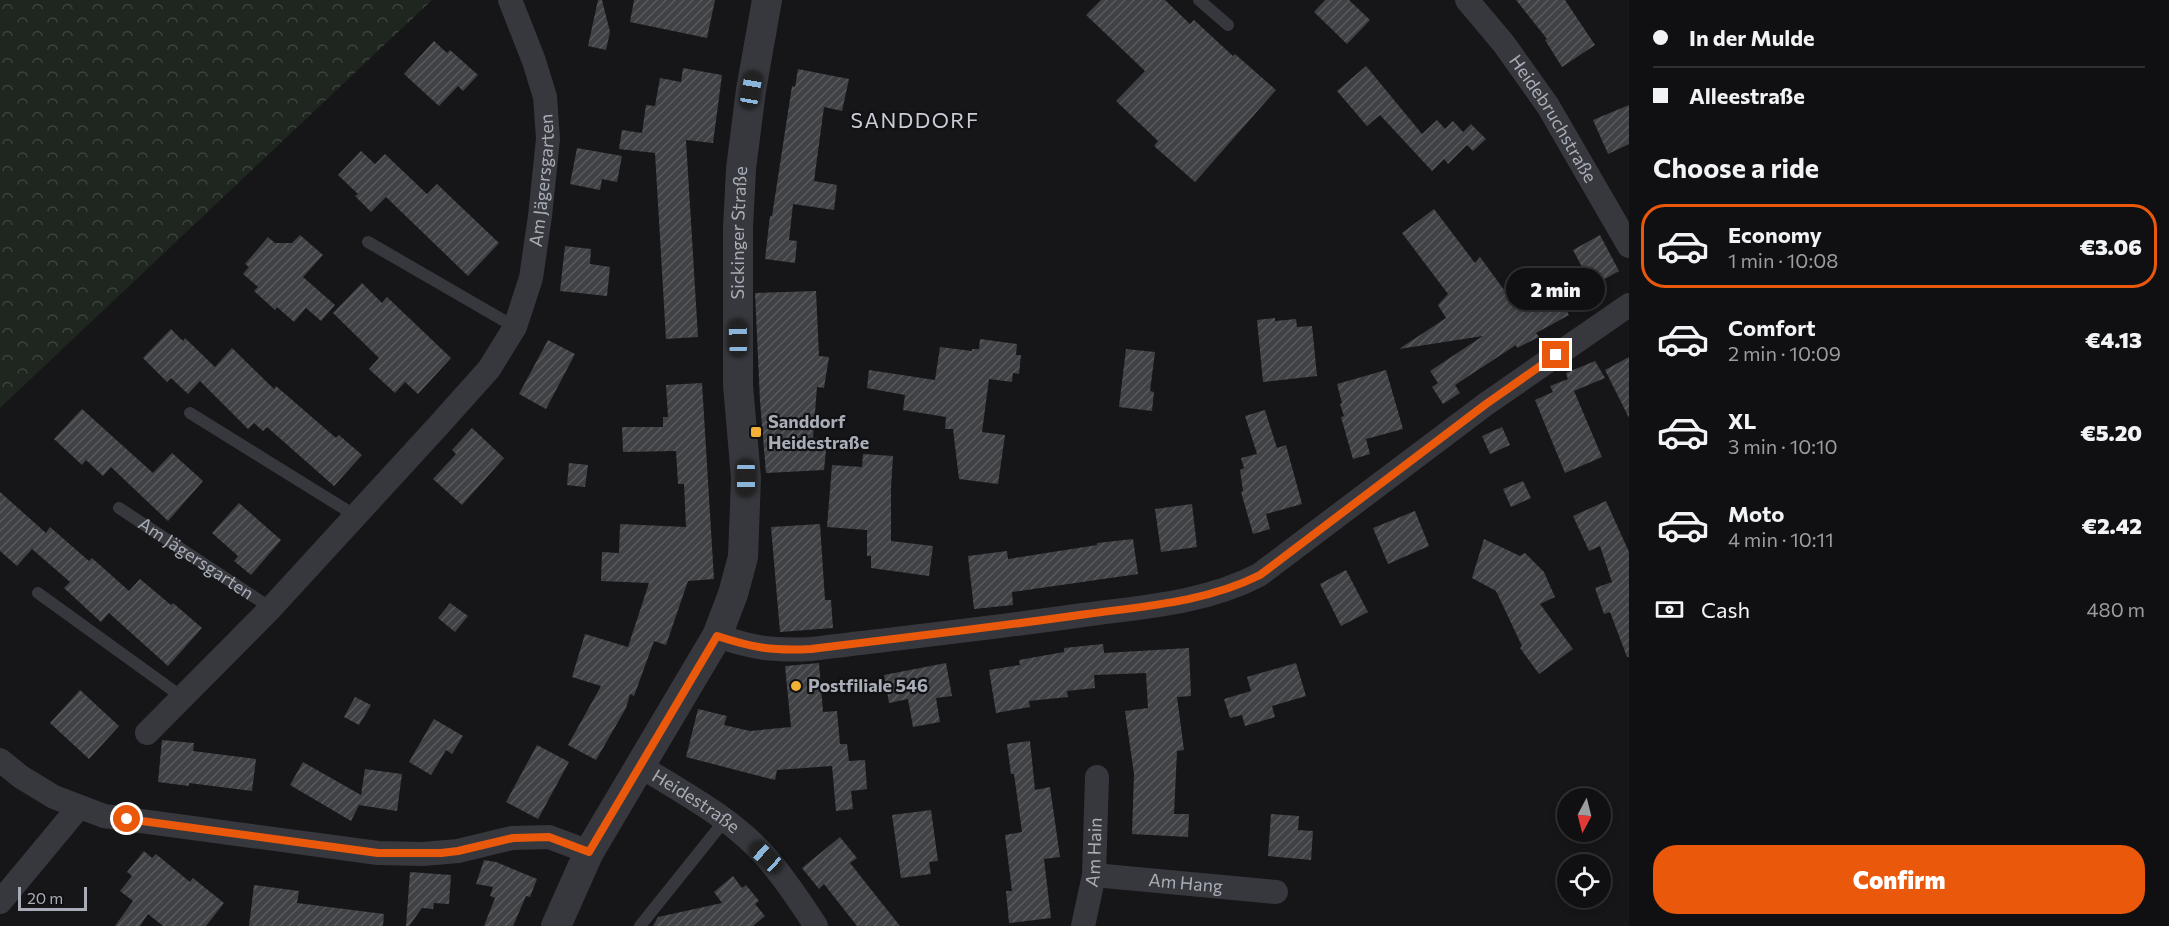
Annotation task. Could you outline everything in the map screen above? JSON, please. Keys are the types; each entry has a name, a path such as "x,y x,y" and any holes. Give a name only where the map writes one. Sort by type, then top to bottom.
{"street":[{"name":"Am Jägersgarten","path":"147,733 271,608 356,516 489,369 515,327 531,278 548,139 545,97 534,61 510,0"},
{"name":"Sickinger Straße","path":"556,926 589,852 717,636 733,594 743,557 746,478 738,386 738,228 741,169 751,90 767,0"},
{"name":"Heidebruchstraße","path":"1467,0 1504,44 1548,106 1629,246"},
{"path":"717,636 750,646 777,650 811,649 1151,606 1217,593 1237,586 1260,575 1486,404 1629,304"},
{"path":"0,760 21,777 54,797 104,816 378,853 423,854 458,851 513,838 549,837 589,852"},
{"name":"Heidestraße","path":"640,766 725,820 766,857 816,926"},
{"name":"Am Hain","path":"1083,926 1094,875 1097,777"},
{"path":"0,902 79,807"},
{"name":"Am Hang","path":"1094,875 1275,892"}],"lane":[{"path":"1199,0 1228,25"},
{"path":"368,242 515,327"},
{"path":"190,413 356,516"},
{"name":"Am Jägersgarten","path":"119,508 271,608"},
{"path":"38,593 182,697"},
{"path":"640,926 725,820"}],"green space":[{"path":"0,0 432,0 0,408"}],"building":[{"path":"598,0 602,0 610,32 606,50 588,46"},
{"path":"634,0 715,0 707,38 630,22"},
{"path":"1101,0 1165,0 1190,24 1194,20 1233,56 1235,54 1276,90 1195,182 1154,146 1158,141 1116,101 1145,71 1086,15"},
{"path":"1325,0 1349,0 1370,20 1347,44 1314,12"},
{"path":"1516,0 1565,0 1595,45 1562,67 1545,40 1547,39"},
{"path":"434,41 447,53 450,50 478,75 463,91 458,86 439,106 404,74"},
{"path":"1366,66 1422,134 1437,120 1445,129 1453,121 1463,132 1471,124 1486,139 1473,151 1467,145 1448,164 1444,159 1432,171 1380,115 1367,126 1337,91"},
{"path":"683,68 722,75 713,143 686,140 698,337 666,339 655,153 619,149 622,130 642,133 646,105 655,106 660,78 681,82"},
{"path":"798,69 849,79 842,111 824,107 814,181 837,185 834,210 793,204 789,240 797,241 795,263 765,259 792,86 795,87"},
{"path":"1629,105 1629,144 1608,154 1593,120"},
{"path":"577,148 622,156 617,182 602,179 600,190 570,184"},
{"path":"361,151 375,164 385,154 427,194 437,184 499,243 468,276 386,197 371,212 355,196 358,194 338,175"},
{"path":"1434,209 1475,263 1480,257 1507,294 1512,290 1517,299 1550,281 1569,315 1536,333 1539,337 1517,348 1516,345 1455,385 1460,393 1443,404 1432,387 1438,383 1430,371 1483,336 1399,349 1446,318 1438,305 1448,294 1402,233"},
{"path":"300,235 323,255 303,277 335,305 321,321 306,308 294,322 277,307 275,310 254,291 258,287 243,274 249,267 245,264 268,237 275,243 292,243"},
{"path":"1600,235 1619,271 1592,286 1573,250"},
{"path":"565,246 591,249 590,264 610,267 607,296 560,291"},
{"path":"362,283 382,303 387,297 451,358 418,394 405,382 395,393 369,369 379,358 333,313"},
{"path":"816,291 819,356 829,357 824,388 817,387 813,438 827,440 824,470 766,473 755,293"},
{"path":"1275,318 1275,321 1296,319 1297,327 1312,326 1317,376 1263,382 1257,320"},
{"path":"171,329 183,341 185,338 215,367 232,348 274,389 276,386 336,438 339,435 362,455 334,486 267,427 263,431 254,423 248,429 200,381 188,394 171,378 167,382 143,358"},
{"path":"980,339 1017,344 1016,355 1021,355 1019,374 1013,373 1012,382 989,379 982,432 1005,435 998,484 959,479 953,429 945,429 946,417 903,410 905,395 867,388 869,370 935,380 940,347 972,351 972,349 979,349"},
{"path":"548,340 575,354 546,409 519,394"},
{"path":"1126,349 1155,352 1150,391 1154,392 1152,411 1119,407"},
{"path":"1629,357 1629,418 1605,370"},
{"path":"1595,361 1605,378 1574,391 1602,457 1565,473 1535,400 1553,392 1550,386 1568,379 1566,373"},
{"path":"1386,370 1403,429 1366,439 1370,454 1353,459 1341,417 1344,416 1337,384"},
{"path":"702,383 714,579 688,581 666,645 654,641 634,696 630,694 626,708 596,760 568,745 601,686 572,677 585,634 628,647 649,583 601,581 602,552 619,553 620,524 686,527 684,484 678,484 676,451 623,452 622,427 663,427 663,417 668,417 666,385"},
{"path":"82,409 153,473 172,453 203,481 168,521 111,467 103,476 86,460 82,465 54,439"},
{"path":"1265,410 1277,448 1286,445 1302,504 1266,514 1270,529 1253,534 1241,492 1243,491 1240,470 1244,468 1241,458 1257,454 1245,416"},
{"path":"1502,427 1510,445 1490,454 1482,436"},
{"path":"472,428 504,458 462,505 433,479 456,454 452,450"},
{"path":"863,454 893,456 891,541 933,546 929,576 871,568 871,556 867,556 867,530 827,527 832,465 862,467"},
{"path":"569,463 588,465 585,487 567,485"},
{"path":"1523,481 1531,498 1511,507 1503,489"},
{"path":"0,492 46,533 50,527 89,561 92,558 129,591 140,579 202,628 168,666 109,613 101,622 64,588 70,582 32,549 17,566 0,551"},
{"path":"1606,501 1629,552 1629,657 1627,657 1610,612 1604,614 1595,588 1612,582 1600,546 1589,551 1573,516"},
{"path":"239,503 281,540 251,575 234,561 238,556 212,533"},
{"path":"1192,504 1197,547 1161,552 1155,509"},
{"path":"1415,511 1429,546 1388,564 1373,528"},
{"path":"820,524 825,600 831,600 833,628 780,632 771,527"},
{"path":"1133,539 1138,574 1012,592 1013,605 974,609 968,556 1007,551 1008,559"},
{"path":"1484,539 1520,556 1525,553 1544,572 1555,597 1540,604 1573,649 1539,674 1520,648 1522,646 1496,591 1472,578"},
{"path":"1346,570 1368,612 1341,626 1320,584"},
{"path":"450,603 468,616 455,632 438,618"},
{"path":"1103,644 1104,653 1189,648 1191,696 1177,697 1184,750 1177,751 1174,814 1189,814 1188,837 1132,834 1134,774 1125,711 1148,708 1146,673 1094,675 1095,688 1067,691 1068,697 1029,701 1030,707 996,713 989,670 1020,665 1019,660 1064,652 1064,648"},
{"path":"819,663 823,712 837,711 840,744 847,744 849,761 865,760 867,789 851,791 853,809 836,811 832,766 777,770 775,780 686,757 698,709 727,716 724,725 750,731 791,727 785,666"},
{"path":"946,663 952,696 936,698 940,722 913,727 908,699 889,703 884,675"},
{"path":"1296,663 1306,696 1272,706 1275,717 1245,726 1242,715 1230,718 1224,699 1251,691 1247,677"},
{"path":"80,690 119,726 89,759 50,723"},
{"path":"355,697 371,705 359,725 344,717"},
{"path":"434,719 463,736 452,754 446,750 431,775 409,762"},
{"path":"162,740 194,743 193,751 256,759 252,791 189,783 189,786 158,782"},
{"path":"1030,741 1035,790 1050,787 1060,857 1044,859 1051,918 1009,923 1006,891 1012,891 1005,835 1022,832 1014,774 1011,774 1007,744"},
{"path":"537,745 569,762 538,819 506,802"},
{"path":"303,762 361,795 365,769 402,774 397,811 359,805 351,821 290,785"},
{"path":"931,810 938,861 929,862 931,874 901,878 892,815"},
{"path":"1271,814 1299,816 1298,830 1313,831 1311,860 1268,856"},
{"path":"840,837 857,858 850,863 900,926 857,926 824,884 819,889 802,868"},
{"path":"144,851 152,858 156,854 190,882 193,878 224,903 206,926 163,926 148,914 140,926 115,926 133,901 120,891 132,876 127,872"},
{"path":"484,860 496,862 537,879 530,897 526,896 513,926 484,926 495,898 490,896 493,887 476,884"},
{"path":"410,872 451,875 449,904 434,903 433,909 422,908 409,926 406,926"},
{"path":"733,876 742,888 746,885 759,901 755,904 765,916 753,926 653,926 658,917 722,903 714,892"},
{"path":"254,885 299,891 297,903 384,914 383,926 249,926"}],"place":[{"name":"Sanddorf Heidestraße","path":"756,432"},
{"name":"Postfiliale 546","path":"796,686"}],"district":[{"name":"SANDDORF","path":"915,121"}],"route":[{"path":"127,819 378,853 441,853 513,838 549,837 589,852 717,636 750,646 777,650 811,649 1151,606 1217,593 1260,575 1486,404 1556,355"}]}
